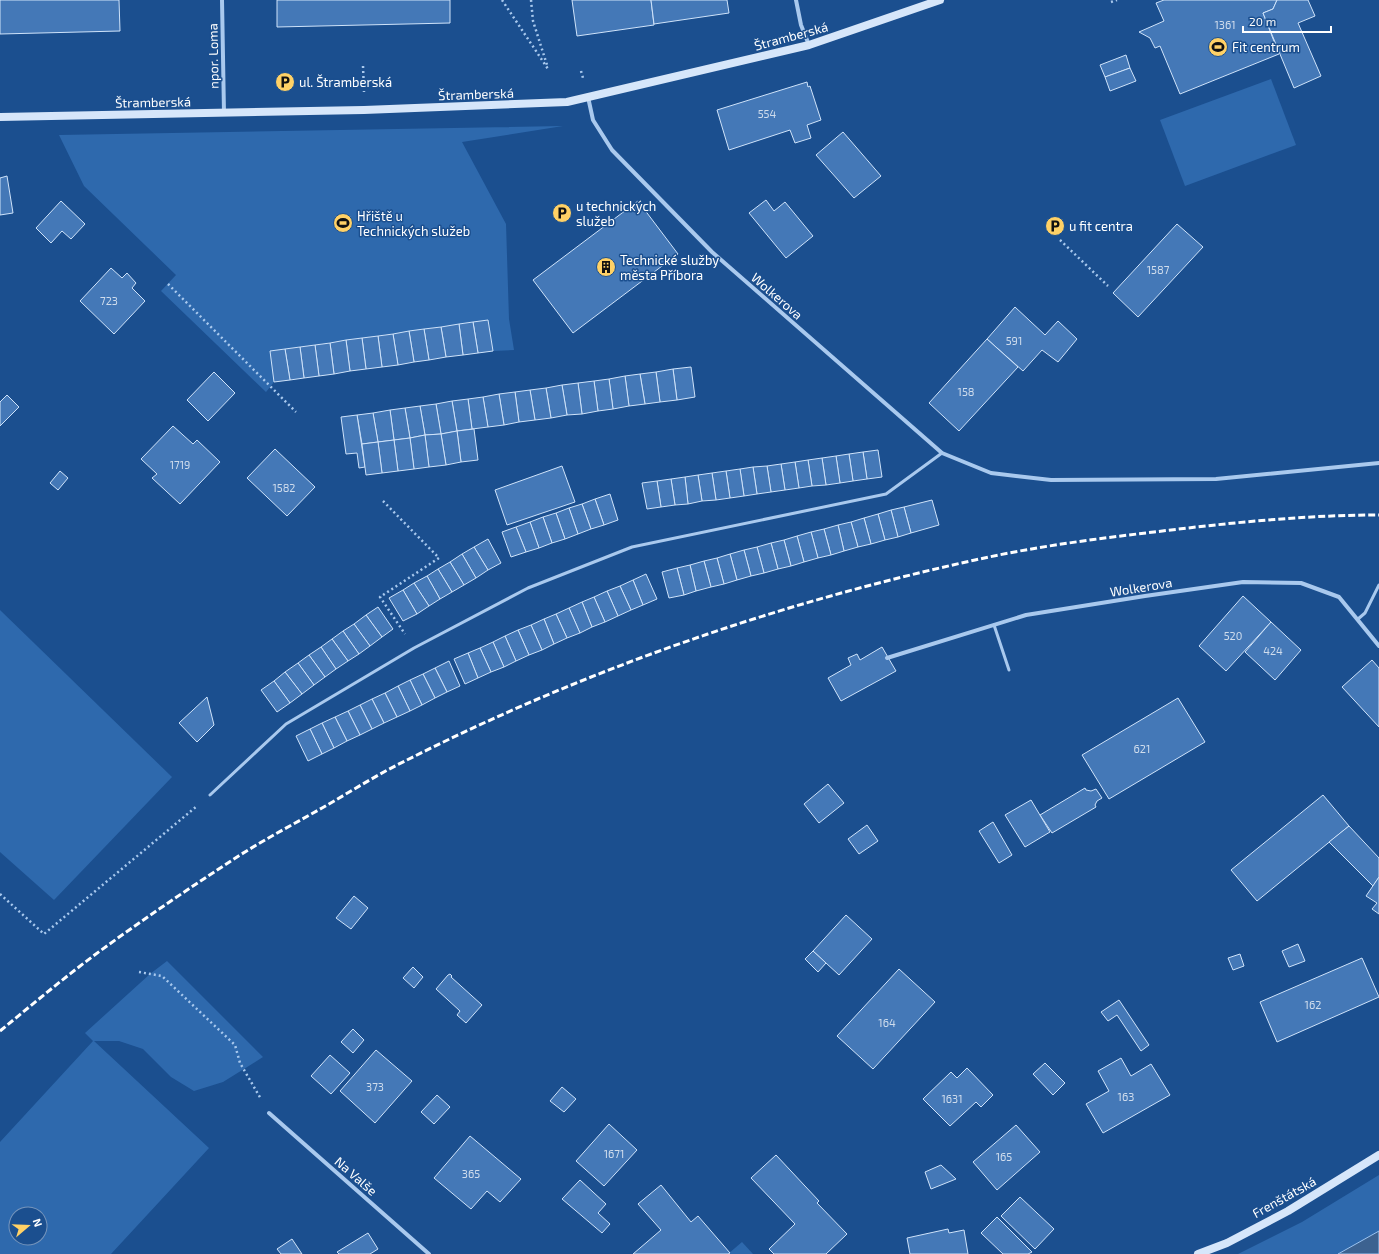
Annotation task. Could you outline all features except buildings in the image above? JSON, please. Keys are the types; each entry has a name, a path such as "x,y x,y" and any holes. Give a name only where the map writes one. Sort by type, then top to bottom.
{"street":[{"name":"npor. Loma","path":"222,0 224,112"},
{"path":"796,0 801,25 809,46"},
{"name":"Štramberská","path":"0,117 364,110 567,102 809,46 940,0"},
{"name":"Wolkerova","path":"588,97 593,120 612,150 712,252 942,453 991,473 1050,480 1216,479 1379,463"},
{"name":"Wolkerova","path":"887,658 1026,615 1243,582 1301,583 1339,597 1379,646"},
{"name":"Na Valše","path":"269,1113 430,1254"},
{"name":"Frenštátská","path":"1198,1254 1227,1243 1288,1211 1379,1155"}],"lane":[{"path":"210,795 286,724 414,648 528,588 632,547 886,494 942,453"},
{"path":"1358,619 1365,613 1379,585"},
{"path":"994,625 1009,670"}],"path":[{"path":"502,0 548,69 533,21 531,0"},
{"path":"1111,2 1117,0"},
{"path":"363,66 364,110"},
{"path":"1060,240 1108,286"},
{"path":"168,284 296,412"},
{"path":"383,501 439,558 380,597 414,648"},
{"path":"0,894 44,934 210,795"},
{"path":"139,972 162,976 235,1045 240,1063 269,1113"}],"shaded area":[{"path":"1271,79 1296,145 1185,186 1160,120"},
{"name":"Hřiště u Technických služeb","path":"563,126 462,142 506,224 509,319 514,350 493,351 488,320 271,351 274,382 266,392 161,291 176,275 84,186 59,135"},
{"path":"0,610 172,777 54,900 0,852"},
{"path":"167,961 263,1057 223,1082 194,1091 171,1077 143,1049 119,1041 94,1041 209,1148 111,1254 0,1254 0,1142 93,1041 85,1033 150,974"},
{"path":"1379,1175 1379,1231 1338,1254 1238,1254 1302,1222"},
{"path":"1379,1231 1379,1254 1338,1254"},
{"path":"742,1242 753,1254 728,1254"}],"railway":[{"path":"0,1031 75,970 117,939 185,891 258,844 407,760 544,696 614,668 756,618 901,577 997,555 1041,547 1131,535 1266,520 1351,515 1379,515"}],"place":[{"name":"Fit centrum","path":"1218,47"},
{"name":"ul. Štramberská","path":"285,82"},
{"name":"u technických služeb","path":"562,213"},
{"name":"Hřiště u Technických služeb","path":"343,223"},
{"name":"u fit centra","path":"1055,226"},
{"name":"Technické služby města Příbora","path":"606,267"}]}
